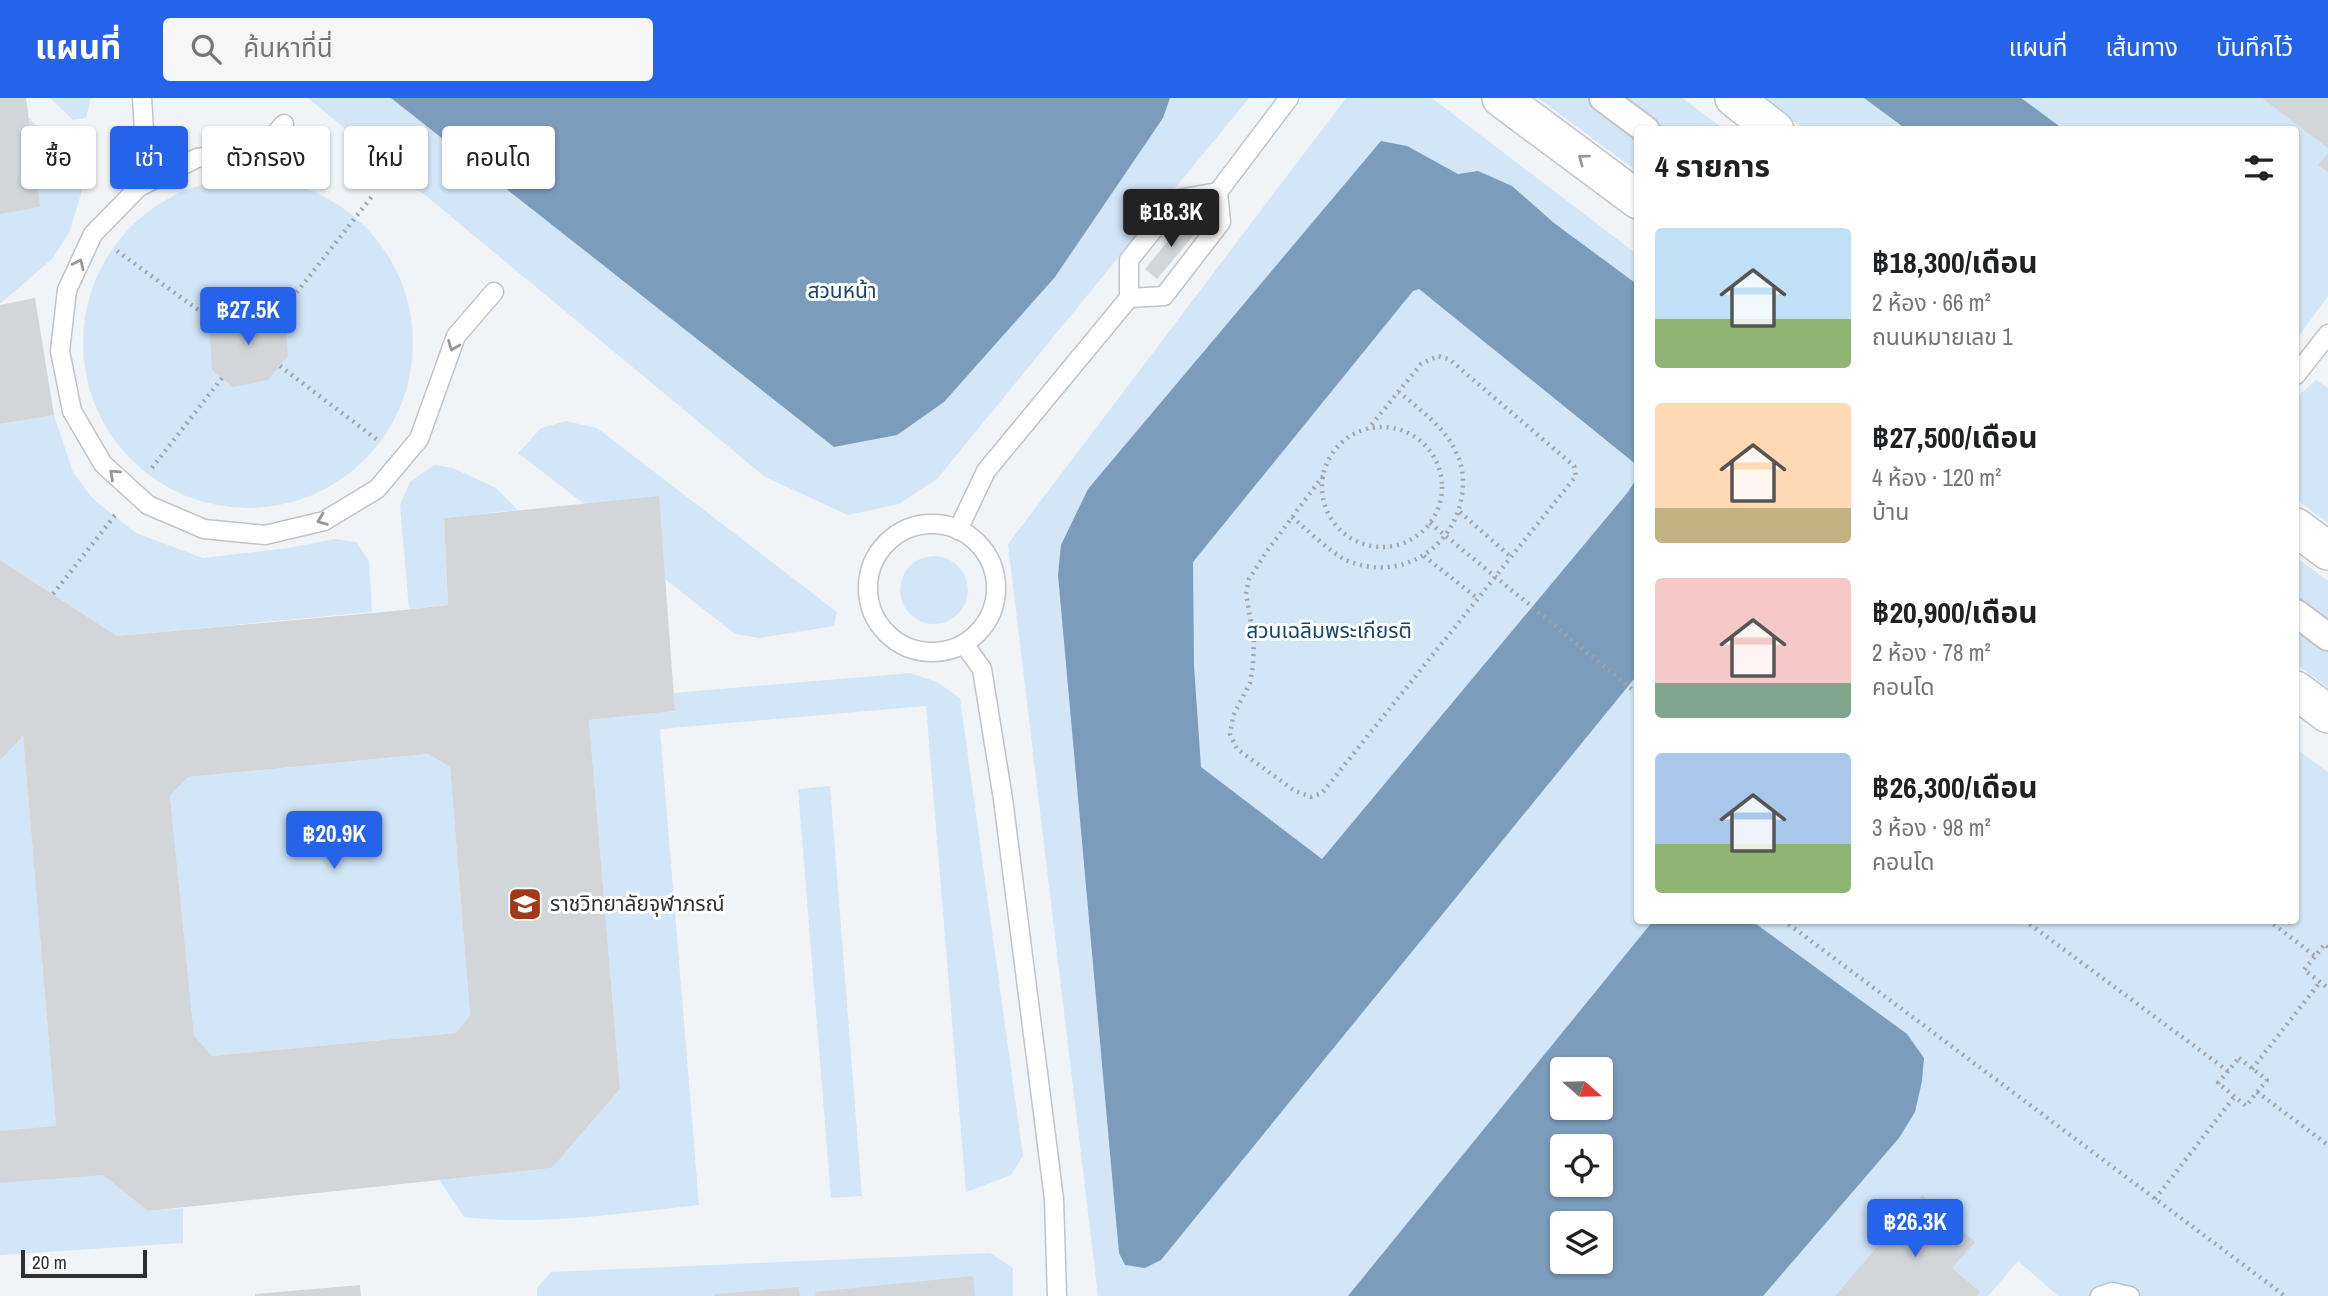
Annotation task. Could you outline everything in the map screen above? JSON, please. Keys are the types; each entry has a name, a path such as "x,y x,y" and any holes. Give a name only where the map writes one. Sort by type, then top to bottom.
{"street":[{"path":"1502,98 1634,197"},
{"path":"1603,98 1641,126"},
{"path":"1734,98 1770,126"},
{"path":"2299,529 2328,551"},
{"path":"2299,615 2328,637"},
{"path":"2299,692 2328,713"}],"lane":[{"path":"142,98 144,126"},
{"path":"1129,299 1164,296 1221,222 1218,192 1289,98"},
{"path":"188,162 197,158 262,149 284,124"},
{"path":"137,189 93,234 67,290 60,351 62,363 72,411 103,464 148,505 204,529 265,535 324,521 377,489 419,439 456,336 494,292"},
{"path":"958,530 986,471 1129,299 1129,260 1178,199 1218,192"},
{"path":"2299,371 2328,334"},
{"path":"927,523 949,525 968,535 984,550 993,569 997,590 992,612 981,630 964,644 945,652 924,653 904,647 887,634 875,617 868,598 869,576 875,556 889,540 906,528 927,523"},
{"path":"964,644 982,669 1003,799 1054,1199 1057,1296"},
{"path":"2100,1296 2112,1292 2130,1296"}],"path":[{"path":"275,320 373,195"},
{"path":"93,234 219,324"},
{"path":"1323,476 1249,579 1246,594 1254,639 1253,665 1250,683 1233,716 1230,734 1237,749 1295,791 1311,797 1322,793 1576,476 1574,466 1449,359 1438,356 1420,364 1368,429"},
{"path":"280,366 402,459"},
{"path":"1292,517 1344,559 1369,567 1397,566 1424,556 1446,537 1460,512 1464,484 1459,456 1445,432 1399,393"},
{"path":"1379,426 1400,429 1418,438 1433,453 1441,473 1442,493 1436,514 1424,531 1408,542 1390,547 1371,547 1353,540 1338,529 1328,514 1322,495 1323,476 1329,458 1341,443 1359,431 1379,426"},
{"path":"1460,512 1511,557"},
{"path":"1430,523 1634,691"},
{"path":"1424,556 1477,598"},
{"path":"1788,924 2285,1296"},
{"path":"2029,924 2228,1071"},
{"path":"2273,924 2315,956"},
{"path":"2328,947 2325,944 2304,970 2328,988"},
{"path":"2252,1069 2320,982"},
{"path":"2239,1058 2267,1080 2246,1106 2218,1083 2228,1071 2239,1058"},
{"path":"2258,1092 2328,1145"},
{"path":"2155,1199 2235,1096"}],"green space":[{"path":"50,98 91,98 86,118 73,120"},
{"name":"สวนหน้า","path":"308,98 1249,98 937,479 899,504 848,515 765,477 418,189 428,189 428,126 344,128"},
{"name":"สวนเฉลิมพระเกียรติ","path":"1346,98 1432,98 1634,252 1634,924 2299,924 2299,751 2328,772 2328,1296 2058,1296 2018,1261 1988,1296 1098,1296 1008,544"},
{"path":"1538,98 1682,98 1720,126 1634,126 1634,169"},
{"path":"1762,98 2280,98 2328,146 2328,296 2299,336 2299,126 1800,126"},
{"path":"0,99 37,126 21,126 21,189 82,191 69,233 52,259 0,304"},
{"path":"202,184 202,189 306,189 340,206 365,226 385,251 406,295 412,327 412,359 406,391 393,421 375,448 353,470 326,488 296,501 264,507 232,507 200,501 170,488 143,470 121,448 103,421 90,391 84,359 84,327 90,295 111,251 131,226 156,206"},
{"path":"2316,380 2328,388 2328,523 2299,501 2299,395"},
{"path":"54,415 73,472 93,499 136,533 203,558 288,548 335,539 356,542 369,561 372,612 117,636 0,560 0,424"},
{"path":"566,421 597,428 837,612 834,626 759,638 735,634 665,579 583,503 518,453 541,428"},
{"path":"434,465 453,468 496,488 518,510 444,518 448,605 409,609 400,505 410,482"},
{"path":"941,556 962,571 968,583 966,603 958,614 941,624 927,624 910,614 902,603 900,583 910,566 921,558"},
{"path":"2299,559 2328,581 2328,688 2299,666"},
{"path":"910,673 937,682 960,698 1023,1156 1011,1175 966,1192 926,706 660,729 699,1205 552,1219 464,1217 439,1180 552,1168 620,1089 589,720 675,711 674,693"},
{"path":"0,718 23,736 57,1137 148,1211 183,1208 183,1243 0,1255"},
{"path":"428,754 450,767 470,1015 456,1033 212,1056 194,1035 170,796 188,777"},
{"path":"830,786 862,1196 831,1198 798,789"},
{"path":"990,1253 1013,1268 1013,1296 537,1296 537,1288 551,1272"}],"water":[{"name":"สวนหน้า","path":"391,98 1170,98 1163,118 1055,277 944,402 897,435 834,447 507,189 555,189 555,126 442,126 442,138"},
{"path":"1864,98 2021,98 2059,126 1902,126"},
{"path":"1381,141 1407,146 1458,174 1478,171 1512,186 1554,223 1634,282 1634,463 1419,289 1413,291 1193,562 1194,666 1201,767 1322,859 1634,482 1634,679 1161,1260 1145,1268 1125,1265 1119,1253 1058,575 1061,545 1088,489"},
{"path":"1651,924 1756,924 1907,1034 1924,1058 1915,1112 1899,1138 1763,1296 1348,1296"}],"building":[{"path":"0,98 26,98 30,126 21,126 21,189 38,189 40,207 0,214"},
{"path":"2262,98 2328,98 2328,148"},
{"path":"2328,153 2328,172 2318,165"},
{"path":"1185,220 1198,230 1157,279 1145,269"},
{"path":"35,298 54,415 0,424 0,305"},
{"path":"257,306 286,329 288,356 268,380 233,387 212,370 210,335 230,312"},
{"path":"659,496 675,711 589,720 620,1089 552,1168 148,1211 103,1175 0,1183 0,1131 56,1126 23,736 0,760 0,560 117,636 394,611 448,605 444,518","holes":["428,754 450,767 470,1015 456,1033 212,1056 194,1035 170,796 188,777"]},
{"path":"1922,1195 1975,1242 1952,1268 1980,1292 1976,1296 1835,1296"},
{"path":"973,1276 975,1296 816,1296 815,1292"},
{"path":"360,1285 361,1296 255,1296 255,1294"},
{"path":"799,1287 800,1296 715,1296 715,1294"}],"place":[{"name":"ราชวิทยาลัยจุฬาภรณ์","path":"525,904"}]}
